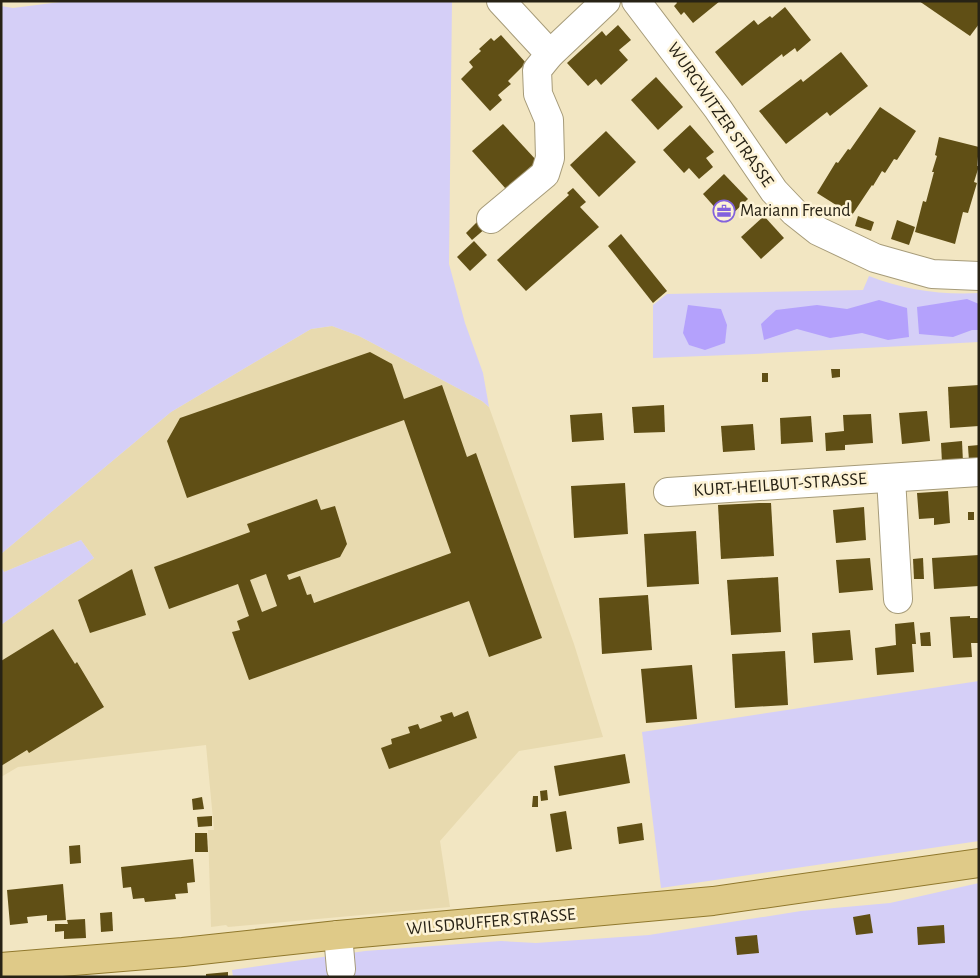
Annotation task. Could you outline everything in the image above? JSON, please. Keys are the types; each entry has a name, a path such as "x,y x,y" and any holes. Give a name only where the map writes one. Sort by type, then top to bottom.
{"main road":[{"name":"WILSDRUFFER STRASSE","path":"1,967 191,952 338,935 713,901 979,863"}],"street":[{"path":"501,1 550,54"},
{"path":"491,219 544,174 550,158 548,120 538,94 537,70 550,54 606,1"},
{"name":"WURGWITZER STRASSE","path":"636,1 718,109 774,191 794,212 818,231 875,258 932,274 979,276"},
{"name":"KURT-HEILBUT-STRASSE","path":"668,492 979,472"},
{"name":"KURT-HEILBUT-STRASSE","path":"891,478 898,598"},
{"path":"338,935 341,970"}],"shaded area":[{"path":"68,1 452,1 449,264 465,323 483,373 489,407 482,401 359,336 332,326 311,329 171,412 1,554 1,6 13,8"},
{"path":"869,276 909,288 951,293 979,293 979,342 653,358 653,305 667,294 863,290"},
{"path":"967,299 979,304 979,330 972,330 953,337 919,334 917,307"},
{"path":"879,300 907,308 909,337 888,340 862,333 830,338 797,329 764,340 761,324 776,310 817,305 847,309"},
{"path":"688,305 721,309 727,325 725,343 705,350 689,345 683,333"},
{"path":"332,326 359,336 482,401 489,407 574,644 603,737 519,751 440,841 450,907 211,927 208,830 214,830 206,745 18,767 1,777 1,625 94,558 81,540 4,572 1,566 1,554 171,412 311,329"},
{"path":"81,540 94,558 1,625 1,566 4,572"},
{"path":"979,681 979,841 661,888 642,732"},
{"path":"979,883 979,977 233,977 232,970 365,951 501,941 536,943 649,935 801,911 890,903"}],"building":[{"path":"676,1 720,1 693,23 684,12 681,15 674,6 677,3"},
{"path":"919,1 979,1 979,24 970,36"},
{"path":"785,7 811,40 797,52 795,48 783,57 782,54 742,86 715,52 754,20 758,25 770,16 772,18"},
{"path":"618,25 631,40 619,50 628,60 601,85 596,79 588,86 567,63 602,31 606,36"},
{"path":"501,35 526,63 508,81 511,84 498,95 502,100 490,111 461,79 473,67 469,62 481,51 479,49 491,38 494,41"},
{"path":"841,52 868,86 830,116 827,112 786,144 759,111 801,79 803,82"},
{"path":"656,77 683,107 658,130 631,100"},
{"path":"880,107 916,131 897,160 894,159 885,173 882,171 852,215 817,193 836,162 838,163 848,149 850,150"},
{"path":"503,124 537,161 506,189 472,151"},
{"path":"690,125 714,152 706,158 713,167 699,179 689,168 684,173 663,150"},
{"path":"606,131 636,162 599,197 570,165"},
{"path":"939,137 979,147 977,166 979,166 974,182 977,183 968,213 963,212 955,244 915,232 923,201 926,202 934,172 932,172 937,156 935,155"},
{"path":"724,174 748,199 726,220 703,194"},
{"path":"573,188 586,202 580,207 599,227 526,291 497,260 569,195 567,193"},
{"path":"764,216 784,238 761,259 741,237"},
{"path":"858,216 874,222 871,231 855,226"},
{"path":"479,220 486,228 472,240 466,233"},
{"path":"897,220 915,227 909,245 891,239"},
{"path":"621,234 667,291 653,303 608,246"},
{"path":"474,241 487,255 470,271 457,257"},
{"path":"370,352 392,364 404,399 442,385 467,457 476,453 542,638 489,657 469,601 249,680 232,632 240,630 237,621 249,616 238,584 169,609 154,567 250,532 247,524 317,499 321,510 335,506 347,544 340,557 287,575 289,580 300,576 307,595 311,594 314,603 451,553 404,420 187,498 167,441 180,418","holes":["266,574 277,606 262,612 250,580"]},
{"path":"831,369 840,369 840,377 832,378"},
{"path":"762,373 768,373 768,382 762,382"},
{"path":"979,385 979,426 950,428 948,387"},
{"path":"664,405 665,432 634,433 632,407"},
{"path":"927,411 930,441 902,444 899,413"},
{"path":"602,413 604,440 572,442 570,415"},
{"path":"871,414 873,443 845,445 845,450 826,451 825,433 844,431 843,415"},
{"path":"811,416 813,442 781,444 780,418"},
{"path":"753,424 755,450 723,452 721,426"},
{"path":"962,441 963,462 942,463 941,443"},
{"path":"979,445 979,461 969,461 968,446"},
{"path":"625,483 628,534 574,538 571,486"},
{"path":"948,491 950,523 934,525 934,518 919,519 917,493"},
{"path":"771,503 774,556 721,559 718,505"},
{"path":"864,507 866,540 836,543 833,510"},
{"path":"968,512 974,512 974,520 968,520"},
{"path":"696,531 699,584 647,587 644,534"},
{"path":"979,555 979,586 934,589 932,558"},
{"path":"870,558 873,590 839,593 836,560"},
{"path":"923,558 924,579 914,579 913,559"},
{"path":"132,569 146,615 90,633 78,600"},
{"path":"778,577 781,632 731,635 727,580"},
{"path":"648,595 652,650 602,654 599,598"},
{"path":"970,616 970,618 979,618 979,643 971,643 972,657 953,658 950,617"},
{"path":"914,622 916,644 912,644 914,672 877,675 875,648 896,645 895,624"},
{"path":"53,629 75,664 77,662 104,707 29,753 27,750 1,766 1,661"},
{"path":"850,630 853,660 814,663 812,633"},
{"path":"930,632 931,646 921,646 920,633"},
{"path":"785,651 788,705 735,708 732,654"},
{"path":"692,665 697,719 646,723 641,669"},
{"path":"468,711 477,738 389,769 381,748 392,744 391,739 410,733 408,727 418,724 420,729 442,721 440,716 452,712 454,717"},
{"path":"625,754 630,783 559,796 554,766"},
{"path":"547,790 548,800 541,801 540,791"},
{"path":"533,796 538,796 538,807 532,807"},
{"path":"202,797 204,809 193,810 192,799"},
{"path":"566,811 572,849 556,852 550,814"},
{"path":"212,816 212,826 198,827 197,817"},
{"path":"642,823 644,840 619,844 617,827"},
{"path":"195,833 207,833 208,852 195,852"},
{"path":"80,845 81,863 70,864 69,846"},
{"path":"193,859 195,882 187,883 188,893 175,894 176,899 145,902 144,898 133,899 131,887 123,888 121,867"},
{"path":"63,884 66,920 47,921 47,915 27,917 28,923 10,925 7,890"},
{"path":"112,912 113,931 101,932 100,913"},
{"path":"870,914 873,933 856,935 853,917"},
{"path":"85,919 86,938 64,939 64,931 55,932 55,924 68,924 67,920"},
{"path":"944,925 945,943 918,945 917,927"},
{"path":"757,935 759,953 737,955 735,937"},
{"path":"228,972 228,977 206,977 206,974"}],"place":[{"name":"Mariann Freund","path":"724,211"}]}
